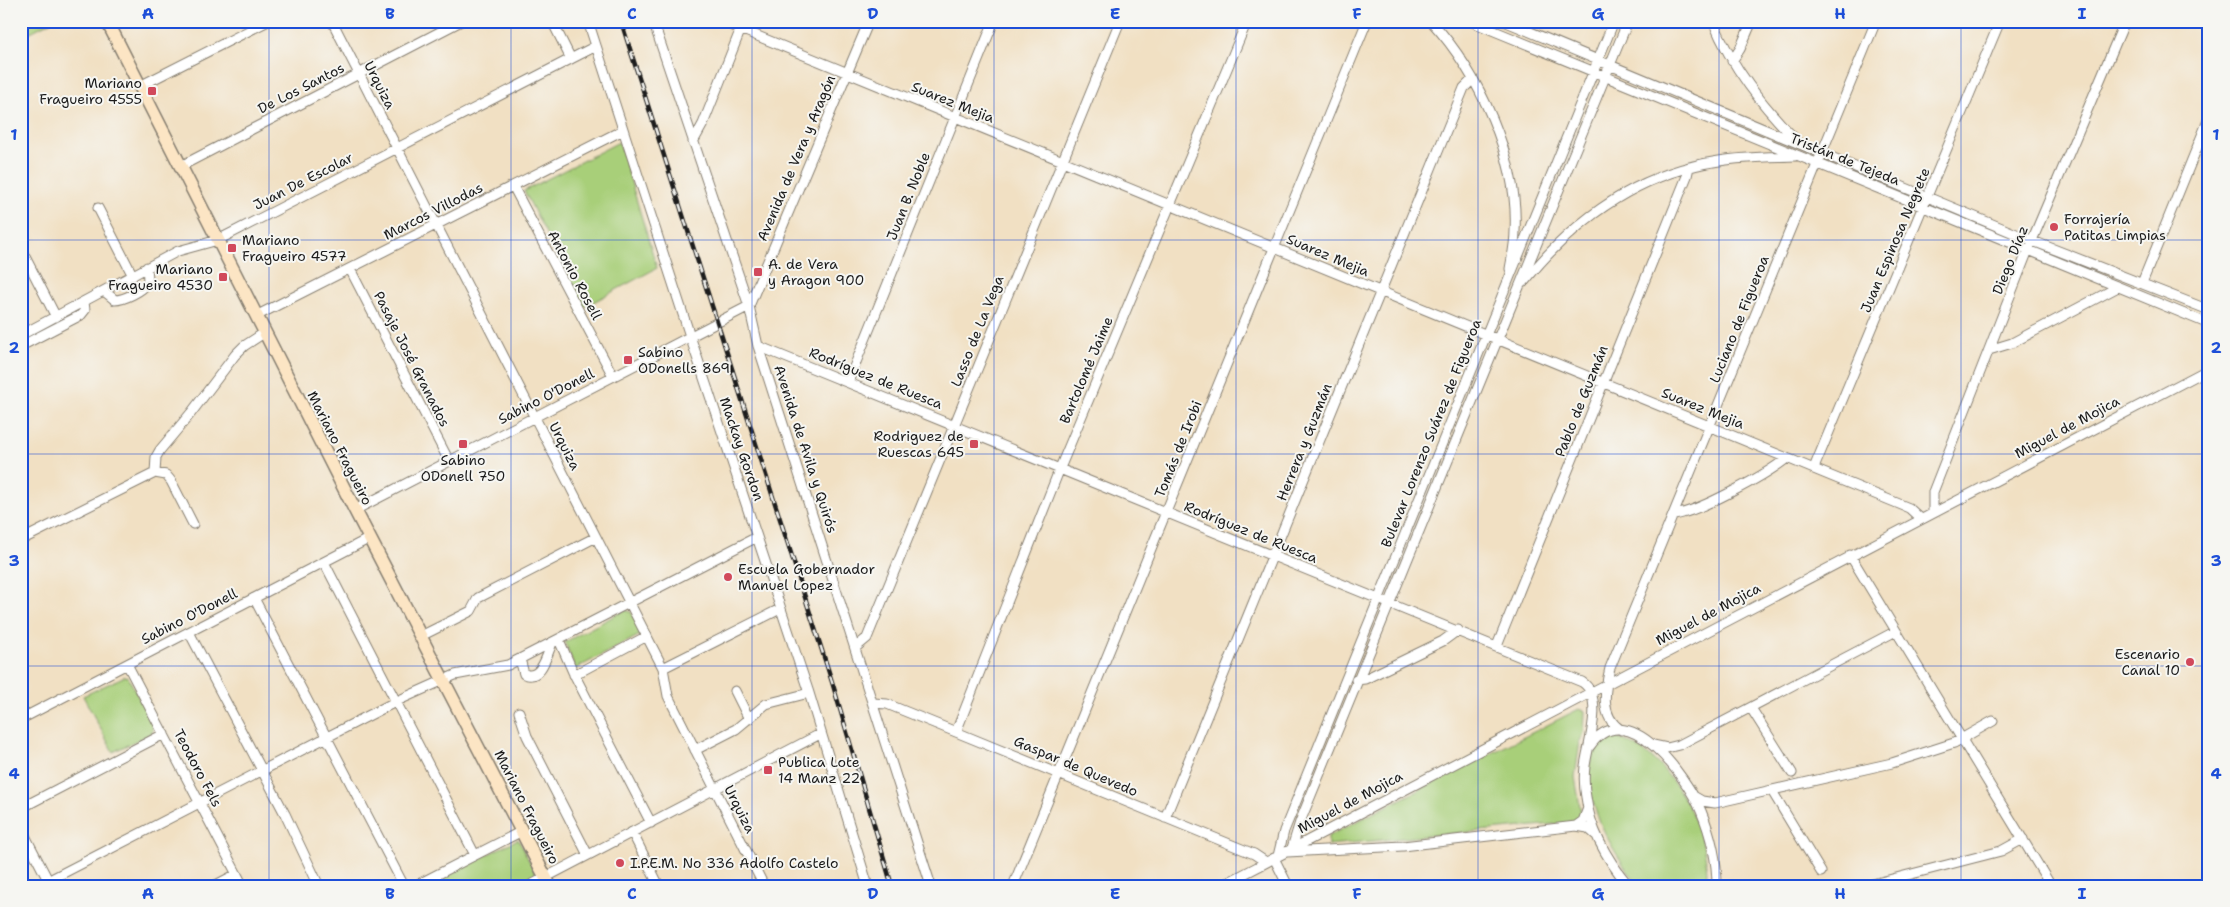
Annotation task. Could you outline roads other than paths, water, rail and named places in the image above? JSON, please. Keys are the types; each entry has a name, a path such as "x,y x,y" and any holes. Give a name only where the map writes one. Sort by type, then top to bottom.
{"main road":[{"name":"Mariano Fragueiro","path":"107,21 264,333 548,881"}],"street":[{"path":"140,86 268,21"},
{"name":"Urquiza","path":"332,21 664,668 668,696 764,886"},
{"name":"De Los Santos","path":"181,166 461,21"},
{"path":"552,21 571,59"},
{"name":"Mackay Gordon","path":"588,21 690,336 809,693 868,886"},
{"name":"Avenida de Avila y Quirós","path":"653,21 749,306 758,346 931,886"},
{"name":"Suarez Mejia","path":"721,21 743,25 847,73 955,118 1486,336 1814,468 1909,508 1920,519"},
{"name":"Avenida de Vera y Aragón","path":"749,306 870,21"},
{"name":"Juan B. Noble","path":"848,382 994,21"},
{"name":"Lasso de La Vega","path":"855,648 867,638 1120,21"},
{"name":"Bartolomé Jaime","path":"956,732 1060,468 1247,21"},
{"name":"Tomás de Irobi","path":"1013,886 1367,21"},
{"path":"1431,21 1448,41 1473,79 1494,122 1512,186 1515,232 1508,283"},
{"name":"Tristán de Tejeda","path":"1470,21 2209,324"},
{"name":"Tristán de Tejeda","path":"1504,21 2033,241 2209,310"},
{"name":"Bulevar Lorenzo Suárez de Figueroa","path":"1279,855 1284,831 1614,21"},
{"name":"Bulevar Lorenzo Suárez de Figueroa","path":"1279,855 1300,822 1628,21"},
{"path":"1713,21 1732,61 1762,104 1800,144"},
{"path":"1732,61 1740,49 1752,21"},
{"name":"Luciano de Figueroa","path":"1621,730 1612,723 1606,710 1608,682 1614,659 1876,21"},
{"name":"Juan Espinosa Negrete","path":"1814,468 2000,21"},
{"name":"Diego Díaz","path":"1933,512 1933,492 2028,250 2125,21"},
{"path":"693,142 743,25"},
{"name":"Juan De Escolar","path":"21,335 178,251 218,240 596,46"},
{"name":"Herrera y Guzmán","path":"1165,818 1464,88 1473,79"},
{"path":"2142,283 2209,118"},
{"name":"Marcos Villodas","path":"256,316 623,130"},
{"path":"1518,290 1554,247 1591,215 1608,203 1646,182 1689,167 1719,161 1800,156"},
{"name":"Pablo de Guzmán","path":"1498,646 1689,167"},
{"name":"Antonio Rosell","path":"514,186 613,376"},
{"path":"98,208 133,276"},
{"path":"22,250 56,317"},
{"path":"104,291 115,300 121,300 141,289 146,286 148,281 147,267"},
{"name":"Pasaje José Granados","path":"350,269 449,462"},
{"path":"1989,350 2012,343 2118,286"},
{"path":"21,346 81,315 85,310 84,302"},
{"name":"Sabino O'Donell","path":"355,510 749,306"},
{"path":"155,473 156,457 160,450 235,355 244,346 264,333"},
{"name":"Rodríguez de Ruesca","path":"758,346 1378,599 1498,646 1582,682 1591,691"},
{"name":"Miguel de Mojica","path":"1221,886 2209,369"},
{"path":"1674,515 1693,510 1771,470 1786,458"},
{"path":"22,539 155,473 166,475 171,480 194,524"},
{"path":"421,636 471,611 478,598 596,537"},
{"path":"38,886 49,883 397,701 443,679 508,665 757,537"},
{"name":"Sabino O'Donell","path":"21,719 370,538"},
{"path":"1850,556 2051,886"},
{"path":"324,562 475,856"},
{"path":"254,598 404,886"},
{"path":"664,668 780,609"},
{"path":"1347,676 1359,681 1443,641 1458,630"},
{"path":"1653,745 1667,748 1679,745 1896,631"},
{"path":"189,632 320,886"},
{"path":"574,675 647,636"},
{"path":"520,659 524,674 528,676 535,674 540,671 556,641"},
{"path":"556,641 651,823"},
{"name":"Teodoro Fels","path":"127,664 243,886"},
{"path":"736,691 749,719"},
{"path":"1591,691 1594,698 1594,710 1585,768 1588,808 1598,838 1612,864 1629,886"},
{"path":"695,750 736,729 766,704 809,693"},
{"name":"Gaspar de Quevedo","path":"872,703 887,704 1254,854 1279,855"},
{"path":"1751,708 1792,773"},
{"path":"519,712 527,736 588,855"},
{"path":"1695,797 1702,801 1715,802 1772,791 1892,763 1946,746 1992,721"},
{"path":"1588,749 1602,734 1609,730 1621,730 1633,733 1653,745 1677,770 1695,797 1706,822 1715,852 1717,886"},
{"path":"21,808 164,734"},
{"path":"529,886 548,881 588,855 820,734"},
{"path":"1677,770 1673,755 1679,745"},
{"path":"1772,791 1821,872"},
{"path":"1706,822 1706,813 1715,802"},
{"path":"1576,826 1583,821 1588,808"},
{"path":"1288,886 1279,855 1403,846 1576,826 1588,828 1598,838"},
{"path":"21,828 49,883"},
{"path":"415,886 522,831"},
{"path":"632,832 659,886"},
{"path":"1865,886 2001,851 2023,839"},
{"path":"214,886 237,874"}],"railway":[{"path":"621,21 833,685 892,886"}],"place":[{"name":"Mariano Fragueiro 4555","path":"152,91"},
{"name":"Forrajería Patitas Limpias","path":"2054,227"},
{"name":"Mariano Fragueiro 4577","path":"232,248"},
{"name":"A. de Vera y Aragon 900","path":"758,272"},
{"name":"Mariano Fragueiro 4530","path":"223,277"},
{"name":"Sabino ODonells 869","path":"628,360"},
{"name":"Sabino ODonell 750","path":"463,444"},
{"name":"Rodriguez de Ruescas 645","path":"974,444"},
{"name":"Escuela Gobernador Manuel Lopez","path":"728,577"},
{"name":"Escenario Canal 10","path":"2190,662"},
{"name":"Publica Lote 14 Manz 22","path":"768,770"},
{"name":"I.P.E.M. No 336 Adolfo Castelo","path":"620,863"}]}
